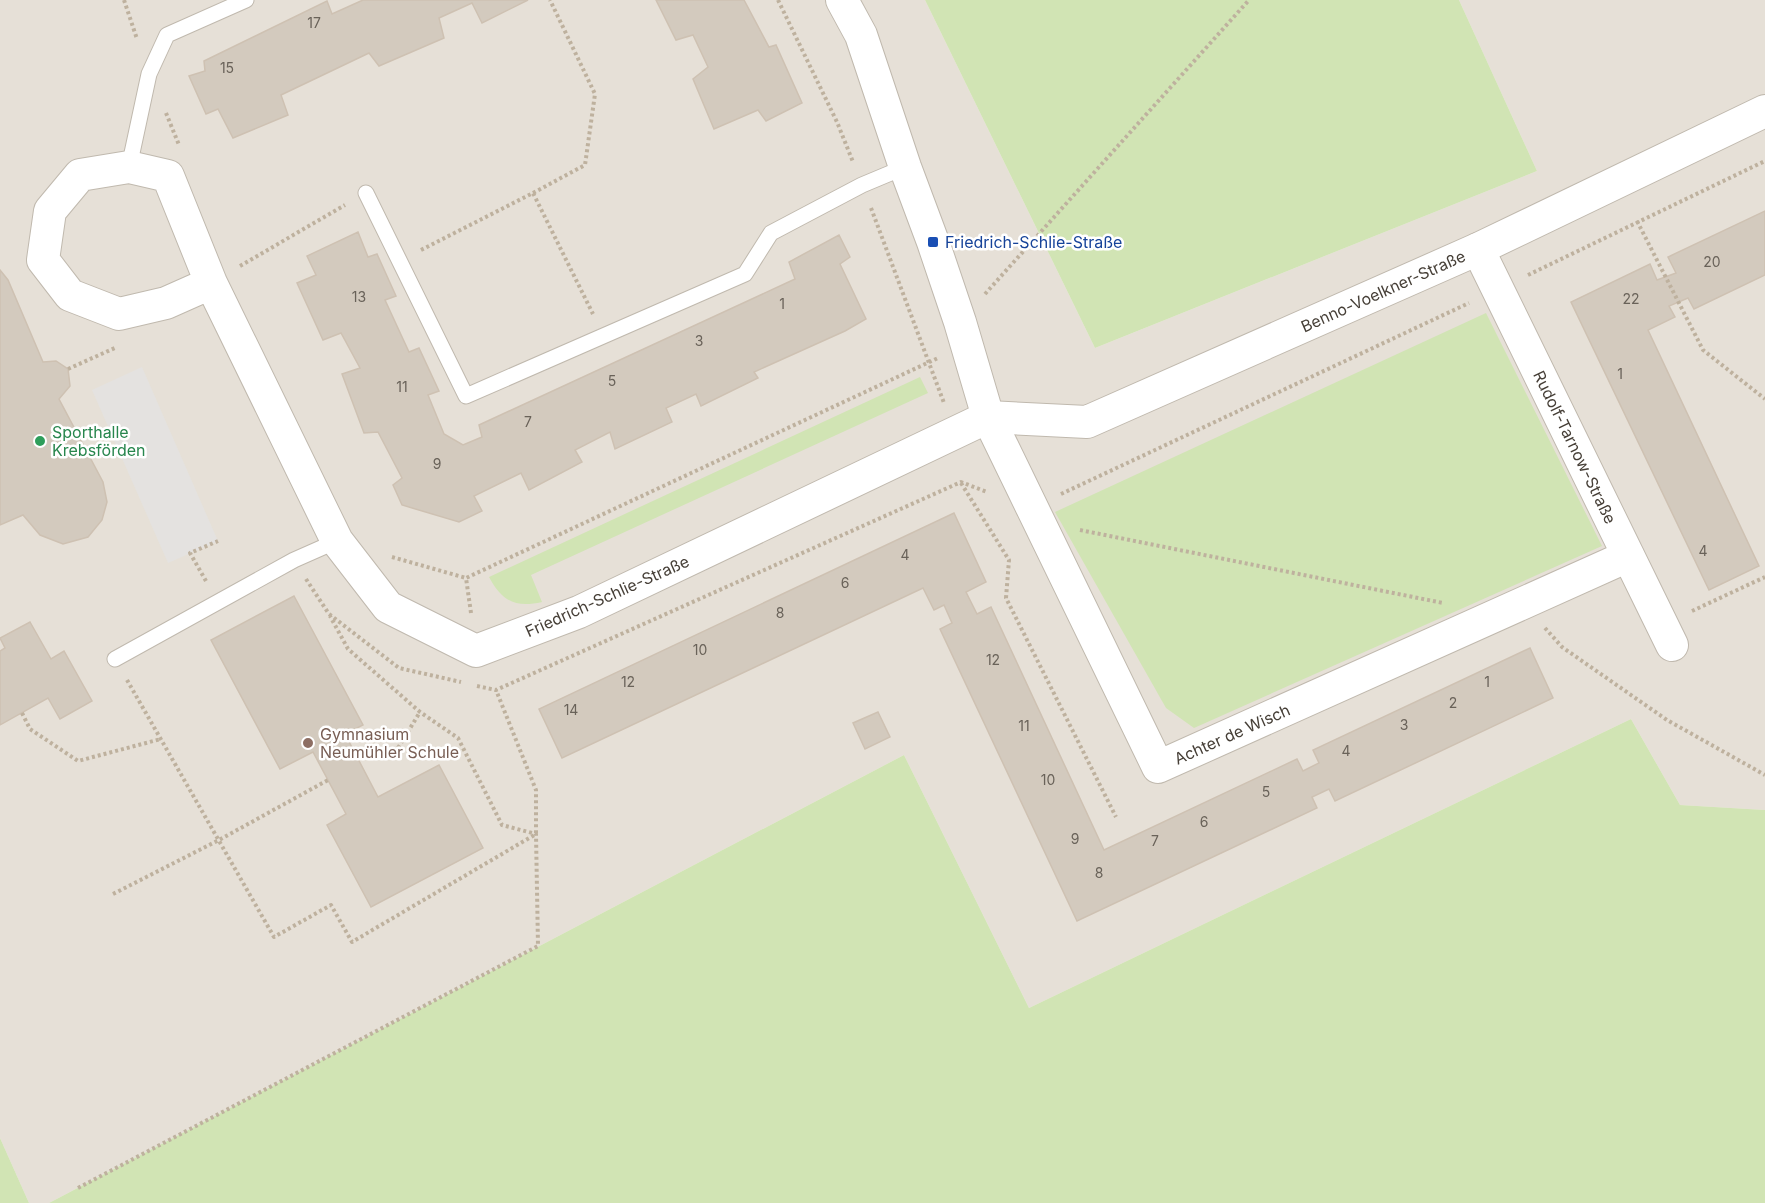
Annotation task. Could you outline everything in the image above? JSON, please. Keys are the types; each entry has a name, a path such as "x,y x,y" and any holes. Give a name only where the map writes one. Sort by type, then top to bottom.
{"street":[{"path":"842,0 861,35 905,167 933,242 987,417"},
{"name":"Benno-Voelkner-Straße","path":"987,417 1086,422 1478,249 1765,111"},
{"path":"211,283 166,303 119,314 70,295 43,260 50,211 80,176 129,167 168,177 211,283 338,541 388,608 476,651"},
{"name":"Rudolf-Tarnow-Straße","path":"1478,249 1667,635"},
{"name":"Friedrich-Schlie-Straße","path":"476,651 579,612 987,417"},
{"name":"Achter de Wisch","path":"987,417 1158,767 1628,556"}],"lane":[{"path":"129,167 149,74 166,35 246,0"},
{"path":"366,193 466,396 745,274 771,233 862,185 905,167"},
{"path":"115,659 294,560 338,541"}],"path":[{"path":"400,261 585,165 595,94 550,0"},
{"path":"778,0 837,122 955,432"},
{"path":"391,556 466,578 929,362 963,334 1249,0"},
{"path":"149,74 183,154 168,177"},
{"path":"211,283 366,193"},
{"path":"533,194 605,336"},
{"path":"1638,221 1702,350 1765,399"},
{"path":"69,369 120,345"},
{"path":"961,482 1009,560 1006,598 1116,817"},
{"path":"1073,523 1082,531 1446,604 1459,632"},
{"path":"218,540 190,553 219,602"},
{"path":"1667,635 1765,577"},
{"path":"466,578 476,651"},
{"path":"1522,603 1562,647 1667,720 1765,775"},
{"path":"329,614 348,649 420,712 458,738 502,825 536,834"},
{"path":"115,659 274,937 331,905 352,942 536,834"},
{"path":"78,1188 538,946 536,790 496,690"},
{"path":"395,753 420,712"},
{"path":"22,713 30,729 78,761 161,739"},
{"path":"113,894 219,840 328,780"}],"shaded area":[{"path":"0,0 925,0 1095,348 1537,171 1459,0 1765,0 1765,810 1680,805 1631,719 1029,1008 904,755 49,1203 29,1203 0,1138"},
{"path":"142,367 218,541 168,563 92,390"}],"green space":[{"path":"925,0 1459,0 1537,171 1095,348"},
{"path":"1486,313 1602,546 1194,728 1166,708 1055,512"},
{"path":"920,377 928,393 531,575 542,602 524,604 510,601 499,592 489,577"},
{"path":"1631,719 1680,805 1765,810 1765,1203 49,1203 904,755 1029,1008"},
{"path":"0,1138 29,1203 0,1203"}],"building":[{"path":"363,0 528,0 482,23 472,3 439,18 444,38 379,66 369,53 281,95 288,115 233,138 218,109 206,114 189,76 205,71 204,61 327,1 332,14"},
{"path":"656,0 744,0 769,47 776,45 802,103 766,121 758,110 714,129 693,79 708,67 693,35 676,40"},
{"path":"1765,211 1765,275 1694,309 1688,298 1669,306 1675,317 1648,330 1759,566 1709,590 1571,302 1650,264 1657,280 1676,273 1668,257"},
{"path":"358,232 368,257 377,254 396,296 385,300 409,352 419,348 439,391 428,395 444,434 463,445 482,437 479,425 795,279 789,262 839,235 850,257 840,264 866,319 845,331 754,372 758,378 701,406 696,394 666,408 672,422 615,449 610,432 575,450 582,462 529,490 521,473 474,496 482,511 459,522 402,505 393,485 402,478 378,432 364,433 342,374 360,368 341,333 323,340 297,283 316,275 307,256"},
{"name":"Sporthalle Krebsförden","path":"0,270 8,280 43,362 56,361 68,369 70,386 59,399 103,482 107,502 102,520 88,537 63,544 40,535 23,515 0,525"},
{"path":"954,513 986,582 966,592 977,614 991,607 1104,850 1297,759 1303,771 1319,763 1313,750 1530,648 1553,698 1335,801 1329,789 1312,797 1317,808 1077,921 940,629 952,623 944,605 934,610 923,588 562,758 539,709"},
{"name":"Gymnasium Neumühler Schule","path":"294,596 363,725 345,734 378,797 439,765 483,848 371,907 327,825 346,814 313,752 280,769 211,640"},
{"path":"30,622 51,659 64,651 92,701 60,719 48,698 0,725 0,651 5,648 0,638"},
{"path":"878,712 890,737 865,749 853,723"}],"place":[{"name":"Friedrich-Schlie-Straße","path":"933,242"},
{"name":"Sporthalle Krebsförden","path":"40,441"},
{"name":"Gymnasium Neumühler Schule","path":"308,743"}]}
